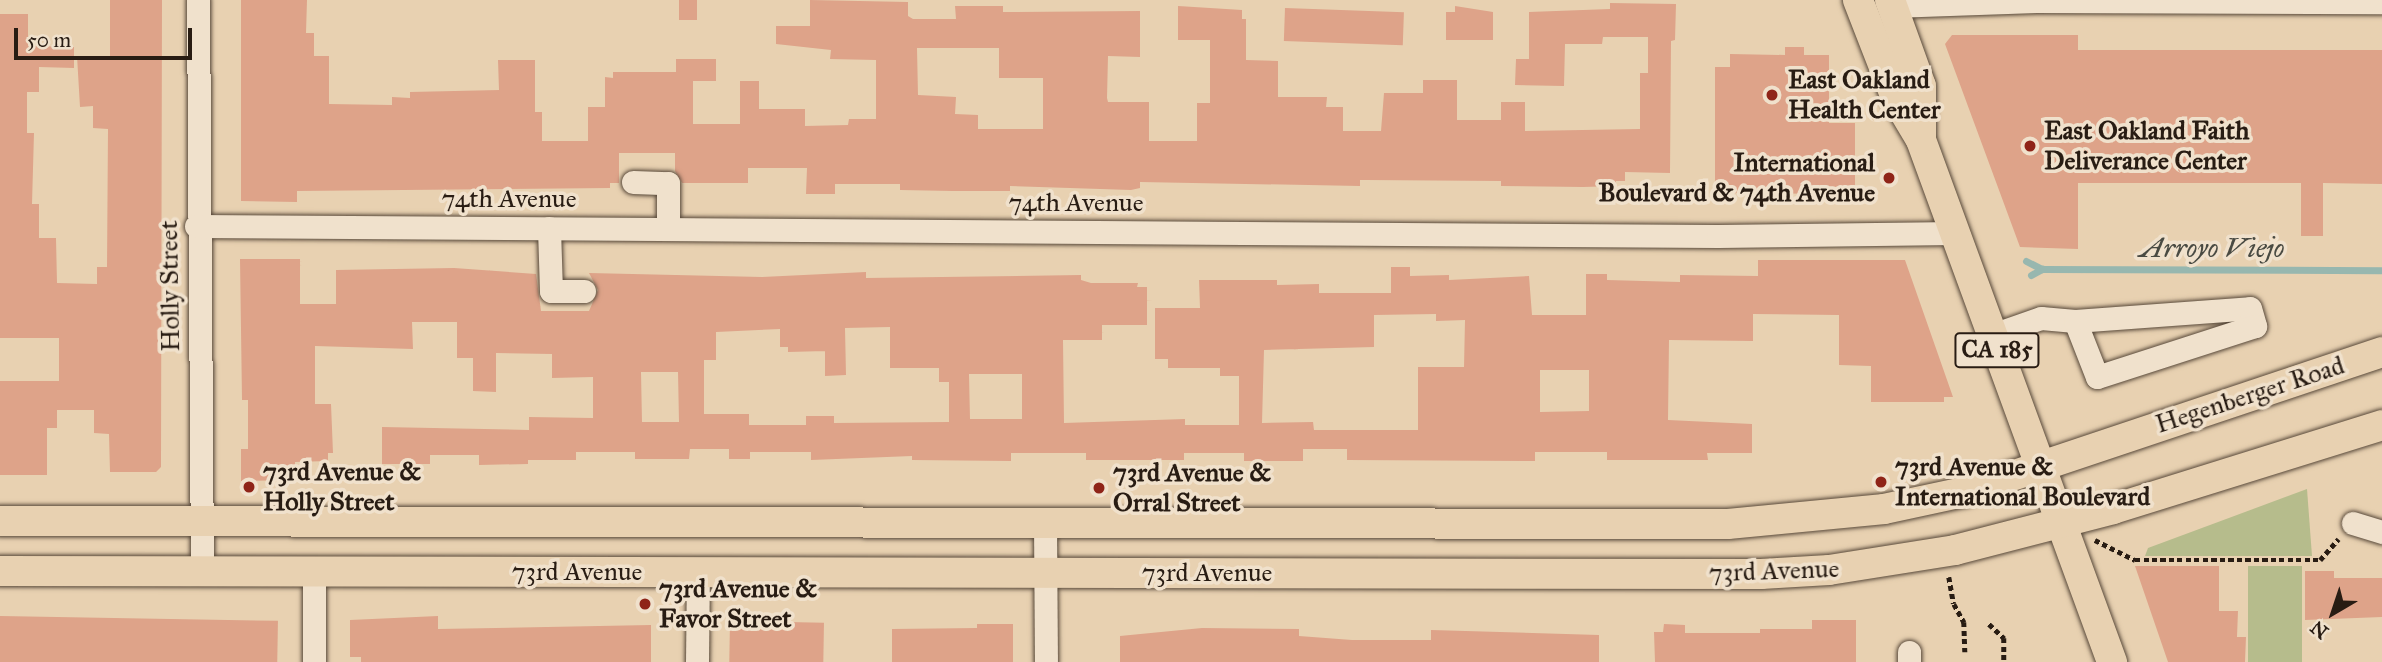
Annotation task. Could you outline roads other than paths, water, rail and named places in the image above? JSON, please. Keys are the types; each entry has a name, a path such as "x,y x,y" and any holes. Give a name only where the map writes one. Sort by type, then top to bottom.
{"main road":[{"name":"CA 185","path":"1858,0 1896,99 1922,140 2112,662"},
{"name":"CA 185","path":"1891,3 1921,86 1922,140"},
{"name":"Hegenberger Road","path":"2040,467 2382,352"},
{"path":"2061,523 2193,487 2382,425"},
{"name":"73rd Avenue","path":"0,522 1685,526 1884,509 1992,485 2040,467"},
{"name":"73rd Avenue","path":"0,571 1761,574 1854,568 1944,553 2061,523"}],"street":[{"name":"Holly Street","path":"198,0 196,226 202,571"},
{"path":"1891,3 2382,2"},
{"path":"634,182 668,183 668,228"},
{"name":"74th Avenue","path":"196,226 1718,236 1955,233"},
{"path":"549,228 551,292 584,291"},
{"path":"1992,335 2041,318 2075,321 2250,308 2255,326 2097,377 2075,321"},
{"path":"1045,523 1046,662"},
{"path":"2353,523 2382,532"},
{"path":"314,571 314,662"},
{"path":"698,572 698,662"}],"waterway":[{"name":"Arroyo Viejo","path":"2026,261 2042,269"},
{"name":"Arroyo Viejo","path":"2031,275 2042,269 2382,270"}],"place":[{"name":"East Oakland Health Center","path":"1772,95"},
{"name":"East Oakland Faith Deliverance Center","path":"2030,146"},
{"name":"International Boulevard & 74th Avenue","path":"1889,178"},
{"name":"73rd Avenue & International Boulevard","path":"1881,482"},
{"name":"73rd Avenue & Holly Street","path":"249,487"},
{"name":"73rd Avenue & Orral Street","path":"1099,488"},
{"name":"73rd Avenue & Favor Street","path":"645,604"}]}
